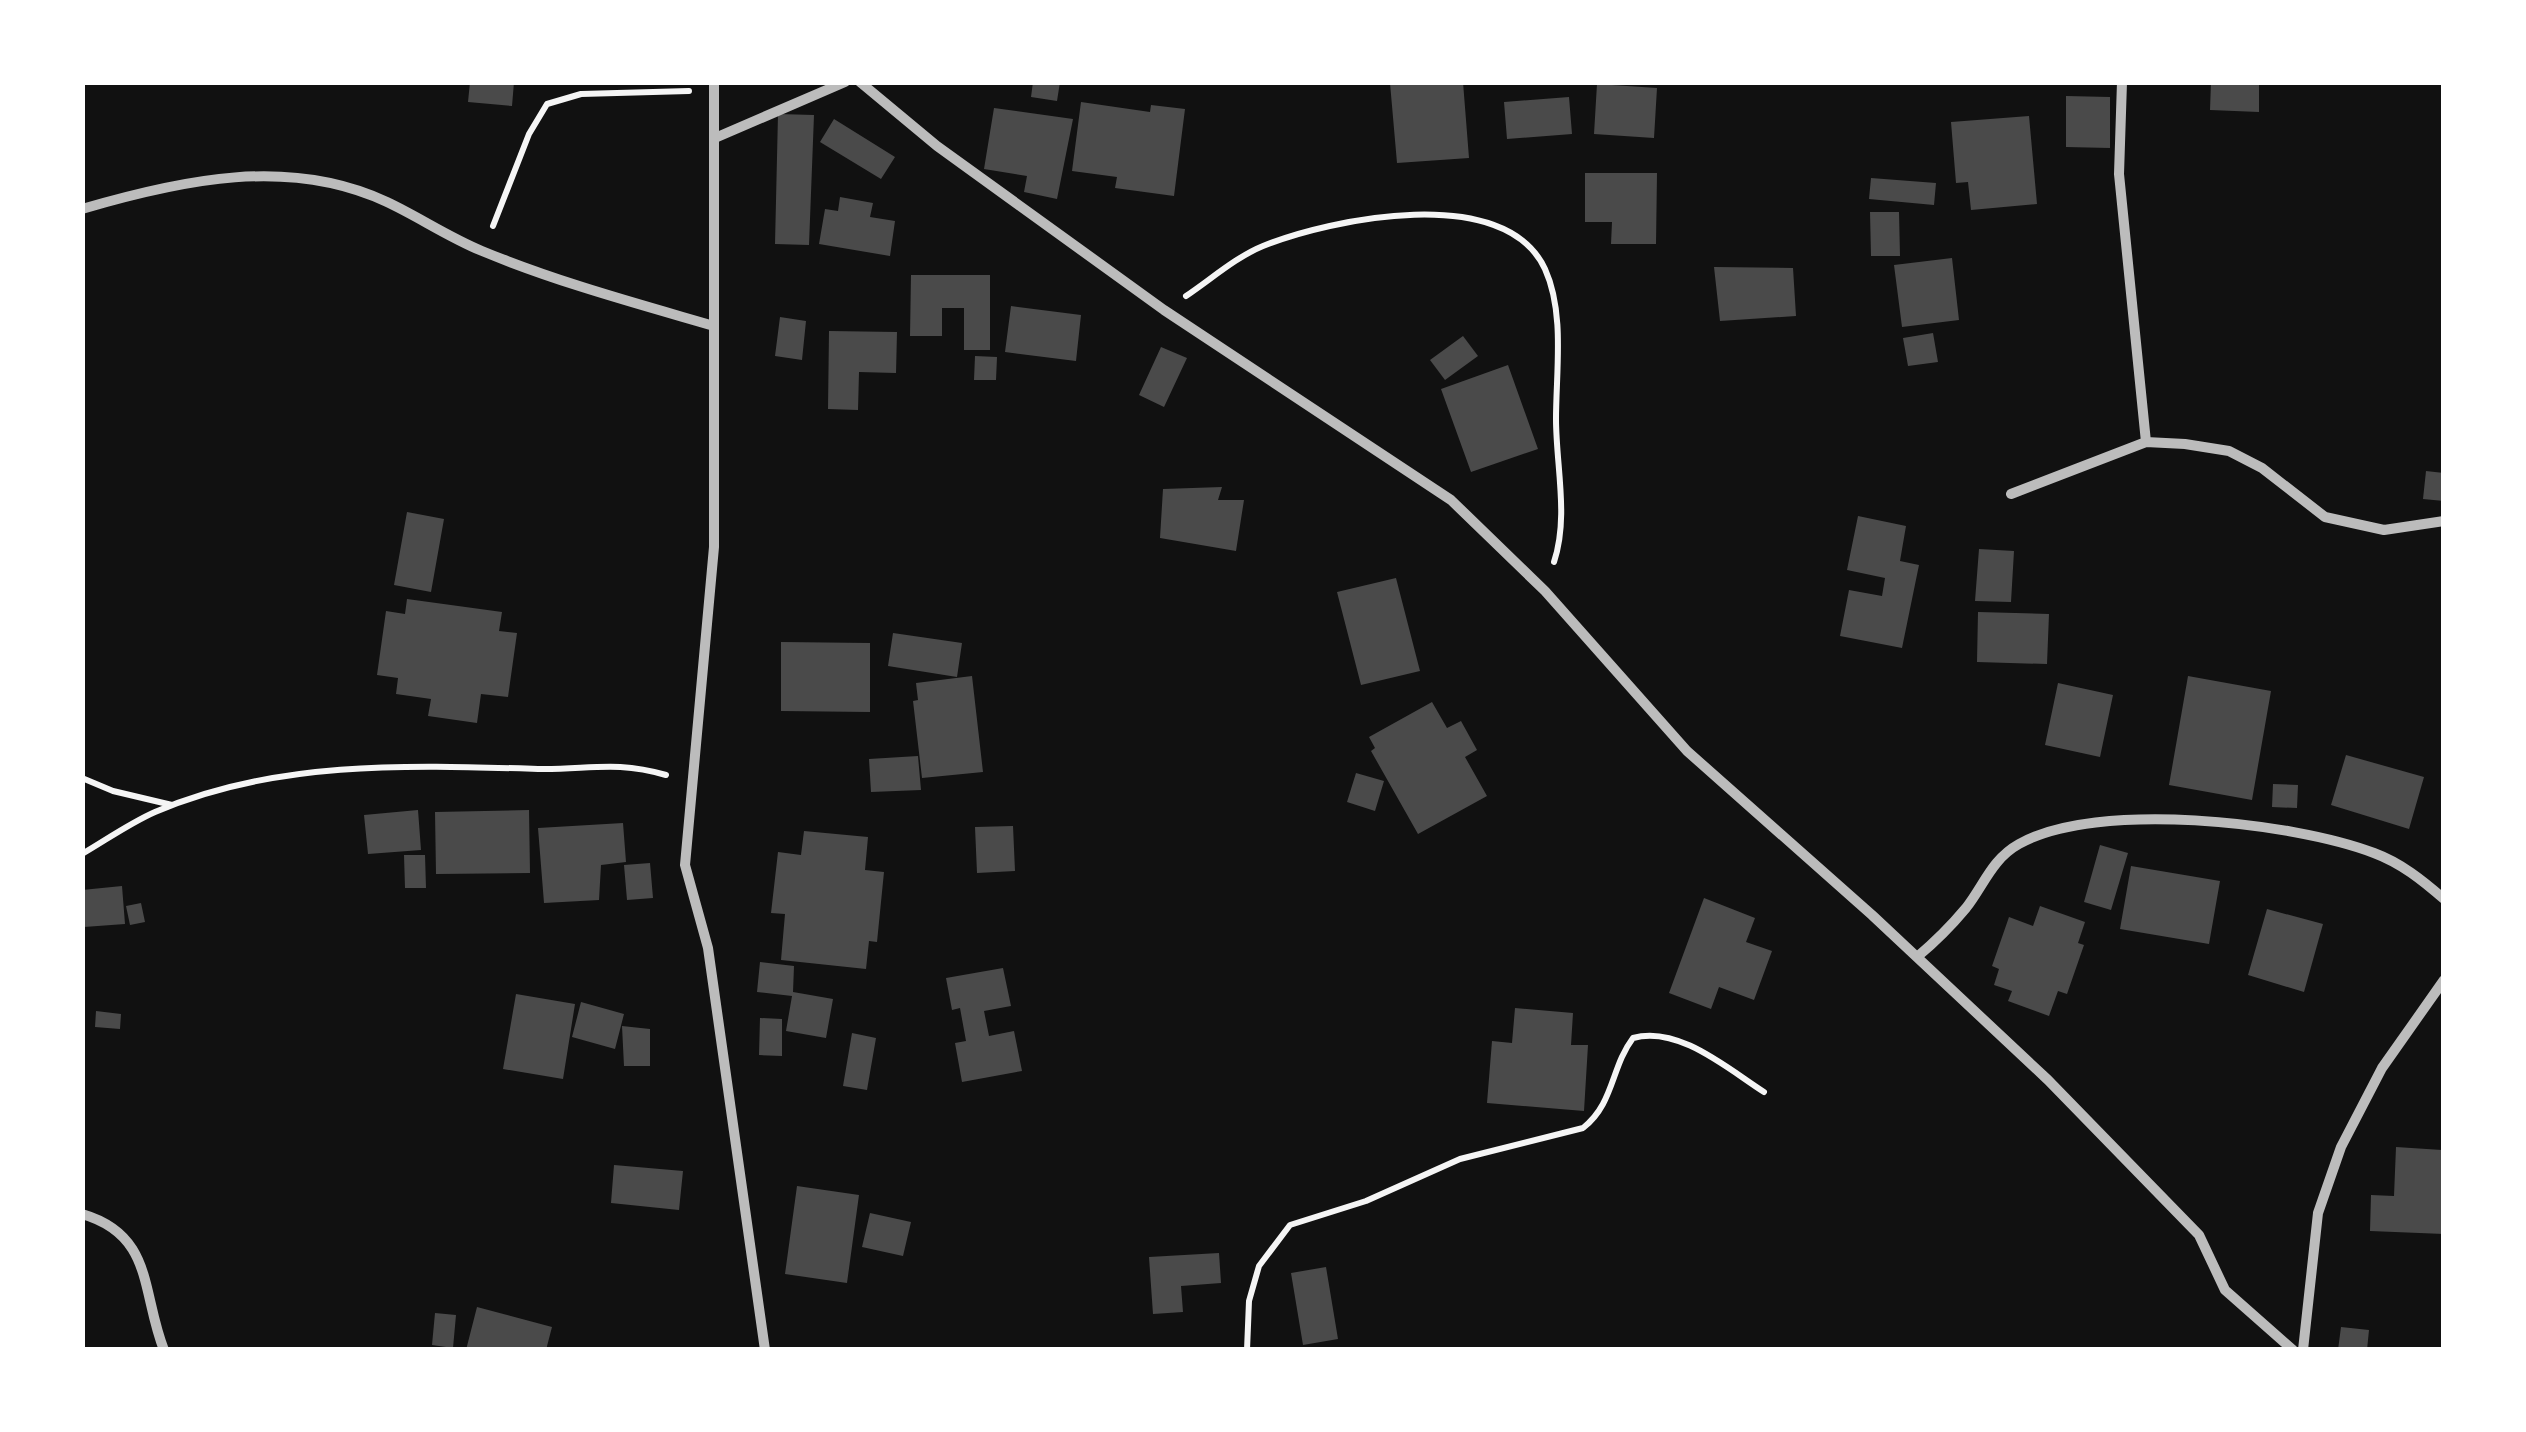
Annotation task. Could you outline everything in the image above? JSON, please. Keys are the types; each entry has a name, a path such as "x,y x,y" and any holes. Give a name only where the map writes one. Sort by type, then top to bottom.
{"street":[{"path":"715,138 844,82"},
{"path":"860,82 937,146 1164,310 1450,500 1544,592 1687,751 1917,957 2151,1184 2199,1235 2225,1290 2292,1350"},
{"path":"2122,82 2119,174 2146,442"},
{"path":"714,84 714,547 685,865 708,948 766,1350"},
{"path":"82,209 210,177 330,182 388,202 426,226 556,280 714,326"},
{"path":"2011,494 2146,442 2229,451 2262,468 2325,517 2384,530 2444,521"},
{"path":"1917,957 1968,904 1989,868 2020,843 2099,821 2244,824 2310,834 2377,854 2412,872 2444,899"},
{"path":"2304,1350 2318,1212 2342,1147 2382,1068 2444,980"},
{"path":"82,1214 118,1229 135,1250 164,1350"}],"path":[{"path":"480,250 504,206 529,134 547,104 581,94 673,93 714,84"},
{"path":"1164,310 1260,247 1385,214 1457,215 1517,238 1543,264 1556,298 1556,454 1563,536 1544,592"},
{"path":"82,854 154,812 278,776 379,766 544,769 628,764 691,782"},
{"path":"82,778 113,791 174,805"},
{"path":"1246,1350 1249,1302 1259,1266 1290,1225 1366,1201 1460,1159 1584,1128 1608,1100 1618,1061 1633,1038 1647,1034 1683,1043 1764,1092"}],"building":[{"path":"470,82 514,82 512,106 468,102"},
{"path":"1033,82 1060,82 1057,101 1031,97"},
{"path":"1463,82 1469,158 1397,163 1390,83"},
{"path":"2211,82 2259,82 2259,112 2210,110"},
{"path":"1597,84 1657,88 1654,138 1594,134"},
{"path":"2066,96 2110,97 2110,148 2066,147"},
{"path":"1569,97 1572,134 1507,139 1504,102"},
{"path":"1081,102 1150,112 1151,105 1185,109 1174,196 1115,188 1117,177 1072,171"},
{"path":"994,108 1073,119 1057,199 1024,192 1027,176 984,169"},
{"path":"778,114 814,115 809,245 775,244"},
{"path":"2029,116 2037,204 1971,210 1968,182 1956,183 1951,122"},
{"path":"834,119 895,157 881,179 820,142"},
{"path":"1585,173 1657,173 1656,244 1611,244 1612,222 1585,222"},
{"path":"1871,178 1936,183 1934,205 1869,199"},
{"path":"840,197 873,203 870,217 895,221 890,256 819,244 825,209 838,211"},
{"path":"1870,212 1899,212 1900,256 1871,256"},
{"path":"1952,258 1959,320 1902,327 1894,265"},
{"path":"1714,267 1793,268 1796,316 1720,321"},
{"path":"911,275 990,275 990,350 964,350 964,308 942,308 942,336 910,336"},
{"path":"1011,306 1081,315 1076,361 1005,352"},
{"path":"780,317 806,321 802,360 775,356"},
{"path":"829,331 897,332 896,373 859,372 858,410 828,409"},
{"path":"1933,333 1938,362 1908,366 1903,338"},
{"path":"1463,336 1478,356 1445,380 1430,360"},
{"path":"1161,347 1187,358 1164,407 1139,395"},
{"path":"975,356 997,357 996,380 974,380"},
{"path":"1508,365 1538,449 1471,472 1441,389"},
{"path":"2426,471 2444,473 2444,501 2423,499"},
{"path":"1222,487 1218,500 1244,500 1236,551 1160,538 1163,489"},
{"path":"407,512 444,519 431,592 394,585"},
{"path":"1858,516 1906,526 1900,561 1919,565 1902,648 1840,636 1849,590 1882,596 1885,578 1847,570"},
{"path":"1979,549 2014,551 2011,602 1975,601"},
{"path":"1396,578 1420,671 1361,685 1337,592"},
{"path":"407,599 502,612 499,631 517,633 508,697 481,694 477,723 428,716 431,699 396,694 398,678 377,675 386,611 405,614"},
{"path":"1978,612 2049,614 2047,664 1977,662"},
{"path":"893,633 962,643 957,677 888,666"},
{"path":"781,642 870,643 870,712 781,711"},
{"path":"972,676 983,772 922,778 913,701 918,700 916,683"},
{"path":"2188,676 2271,691 2252,800 2169,785"},
{"path":"2058,683 2113,695 2100,757 2045,745"},
{"path":"1432,702 1447,728 1461,721 1477,750 1465,757 1487,796 1418,834 1371,751 1375,748 1369,737"},
{"path":"2346,755 2424,777 2409,829 2331,805"},
{"path":"918,756 921,790 871,792 869,759"},
{"path":"1356,773 1384,781 1375,811 1347,802"},
{"path":"2273,784 2298,785 2297,808 2272,807"},
{"path":"418,810 421,850 368,854 364,815"},
{"path":"529,810 530,873 436,874 435,812"},
{"path":"623,823 626,862 601,865 599,900 544,903 538,828"},
{"path":"1013,826 1015,871 977,873 975,827"},
{"path":"804,831 868,837 865,870 884,872 877,942 869,941 866,969 781,960 785,914 771,913 778,852 801,855"},
{"path":"2100,845 2128,853 2111,910 2084,902"},
{"path":"404,855 425,855 426,888 405,888"},
{"path":"650,863 653,898 627,900 624,865"},
{"path":"2131,866 2220,881 2209,944 2120,929"},
{"path":"122,886 125,924 84,927 82,890"},
{"path":"1704,898 1755,918 1746,942 1772,951 1754,1000 1719,987 1711,1009 1669,993"},
{"path":"141,903 145,922 130,925 126,906"},
{"path":"2040,906 2085,922 2078,943 2084,945 2067,994 2058,991 2049,1016 2008,1001 2012,991 1994,985 1999,969 1992,966 2009,917 2033,926"},
{"path":"2267,909 2323,924 2304,992 2248,975"},
{"path":"760,962 794,966 793,992 833,999 826,1038 786,1031 792,996 757,992"},
{"path":"1003,968 1011,1006 984,1011 989,1036 1014,1031 1022,1071 962,1082 955,1043 966,1041 960,1008 952,1010 946,978"},
{"path":"516,994 575,1004 563,1079 503,1069"},
{"path":"581,1002 624,1014 615,1049 572,1037"},
{"path":"1515,1008 1573,1013 1571,1045 1588,1045 1584,1111 1487,1103 1492,1041 1512,1043"},
{"path":"96,1011 121,1014 120,1029 95,1027"},
{"path":"760,1018 782,1019 782,1056 759,1055"},
{"path":"622,1026 650,1029 650,1066 624,1066"},
{"path":"852,1033 876,1038 867,1090 843,1086"},
{"path":"2396,1147 2442,1150 2444,1234 2370,1231 2371,1195 2394,1196"},
{"path":"614,1165 683,1171 679,1210 611,1203"},
{"path":"797,1186 859,1195 847,1283 785,1274"},
{"path":"870,1213 911,1222 903,1256 862,1247"},
{"path":"1219,1253 1221,1283 1181,1286 1183,1312 1153,1314 1149,1257"},
{"path":"1326,1267 1338,1339 1303,1345 1291,1273"},
{"path":"477,1307 552,1327 546,1350 466,1350"},
{"path":"435,1313 456,1315 453,1348 432,1345"},
{"path":"2341,1327 2369,1330 2367,1350 2338,1350"}]}
